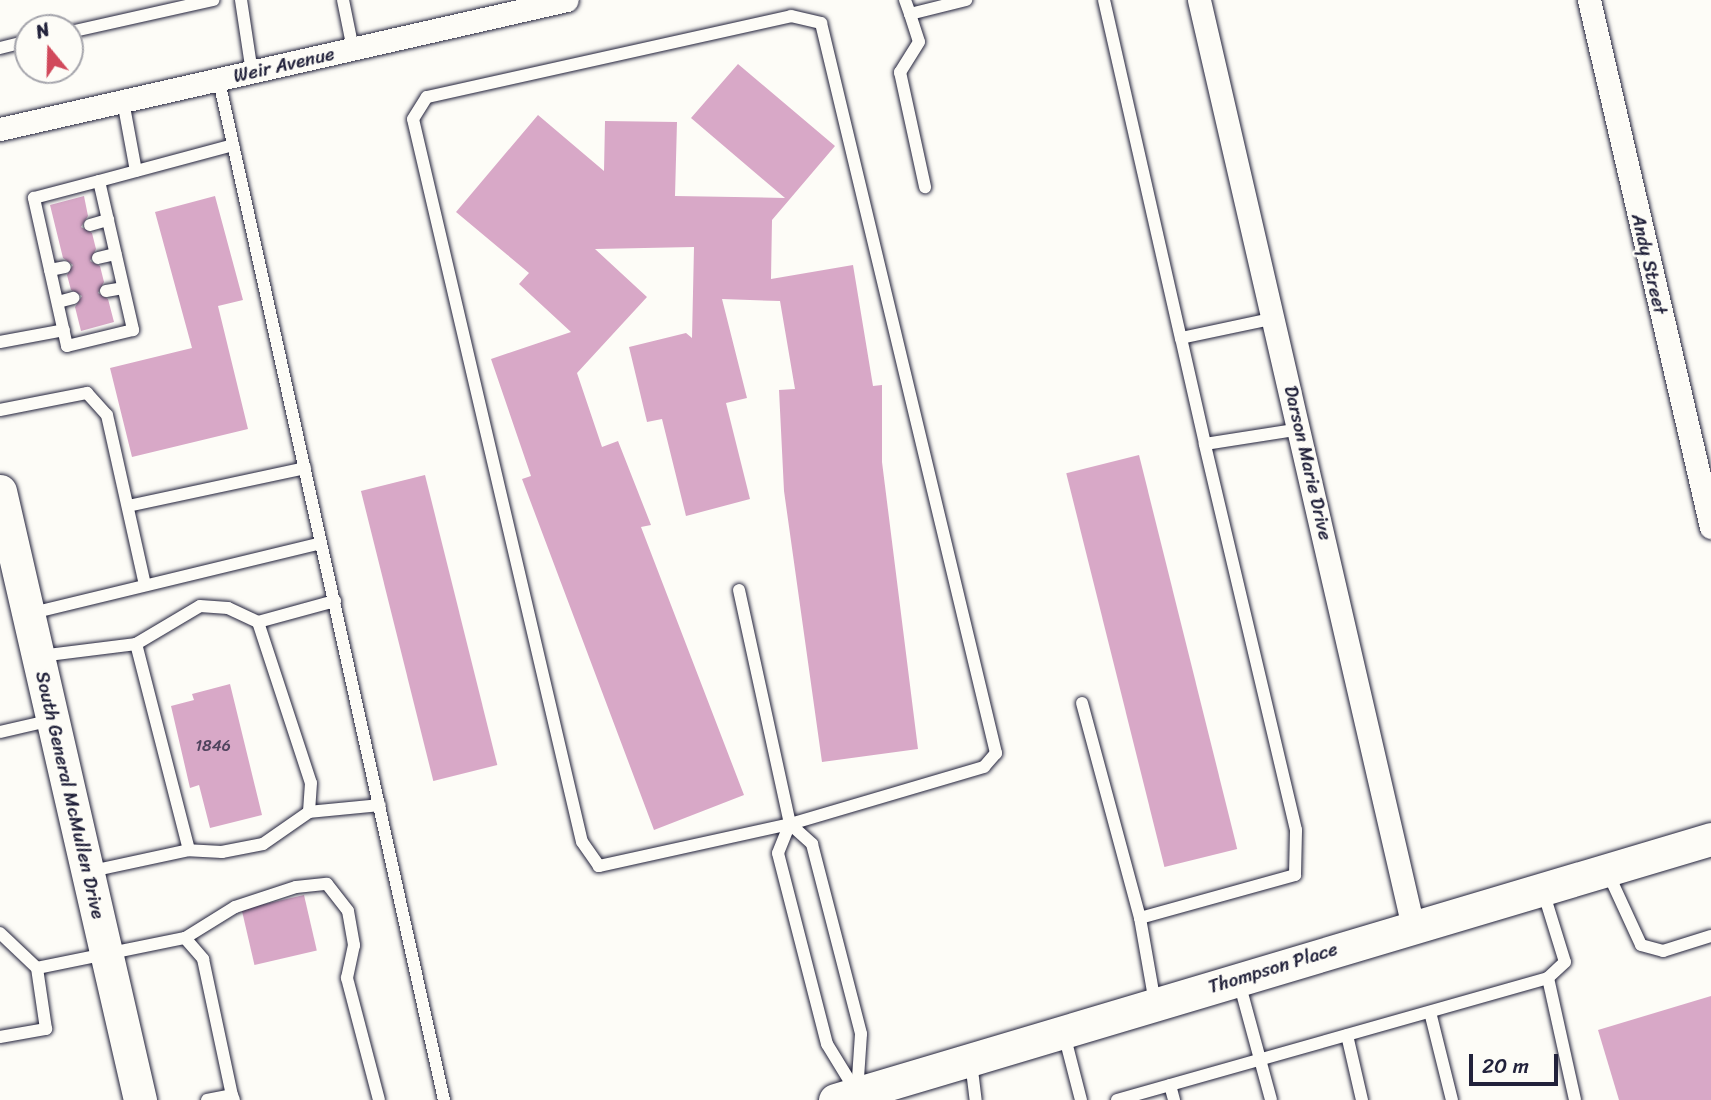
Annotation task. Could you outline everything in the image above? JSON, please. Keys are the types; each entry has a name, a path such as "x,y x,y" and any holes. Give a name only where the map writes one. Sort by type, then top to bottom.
{"street":[{"name":"Weir Avenue","path":"0,129 567,0"},
{"name":"Darson Marie Drive","path":"1199,0 1301,429 1413,927"},
{"name":"Andy Street","path":"1589,0 1711,527"},
{"name":"South General McMullen Drive","path":"0,491 140,1100"},
{"name":"Thompson Place","path":"846,1097 1238,978 1543,891 1711,838"}],"lane":[{"path":"84,29 213,0"},
{"path":"241,0 252,73"},
{"path":"342,0 353,49"},
{"path":"905,0 919,42 900,72 925,187"},
{"path":"910,13 966,0"},
{"path":"1104,0 1296,830 1295,875 1140,918"},
{"path":"791,16 821,23 996,752 984,766 790,824 621,865 599,866 588,857 413,119 427,97 791,16"},
{"path":"219,80 444,1100"},
{"path":"123,101 136,171"},
{"path":"99,181 132,330 67,346 50,270 50,235 34,198 233,145"},
{"path":"90,225 108,220"},
{"path":"98,258 116,254"},
{"path":"50,270 65,267"},
{"path":"106,291 123,288"},
{"path":"58,302 73,298"},
{"path":"1181,338 1275,318"},
{"path":"0,342 64,330"},
{"path":"0,410 87,393 107,415 145,585"},
{"path":"1205,444 1301,429"},
{"path":"128,506 305,467"},
{"path":"28,614 321,542"},
{"path":"739,590 790,824 778,853 827,1044 846,1097"},
{"path":"38,656 136,644 200,606 228,608 258,622 335,600"},
{"path":"258,622 311,783 309,812"},
{"path":"136,644 189,850"},
{"path":"1082,703 1140,918 1155,1004"},
{"path":"0,732 52,720"},
{"path":"87,872 189,850 222,852 263,844 309,812 380,805"},
{"path":"790,824 812,844 861,1034 846,1097"},
{"path":"1607,871 1641,945 1663,951 1711,936"},
{"path":"37,968 185,938 235,906 296,887 327,884 348,911 354,945 347,978 379,1100"},
{"path":"1117,1100 1548,978 1565,962 1543,891"},
{"path":"0,933 37,968 46,1029 0,1037"},
{"path":"185,938 203,958 233,1097 208,1100"},
{"path":"1238,978 1271,1100"},
{"path":"1548,978 1575,1100"},
{"path":"1430,1012 1451,1100"},
{"path":"1063,1031 1082,1100"},
{"path":"1347,1035 1362,1100"},
{"path":"970,1060 976,1100"},
{"path":"1170,1085 1174,1100"}],"building":[{"path":"738,64 835,146 772,220 771,279 853,265 873,386 882,385 882,462 918,749 822,762 784,491 779,390 795,389 780,301 722,299 747,398 726,403 750,499 686,516 662,419 647,422 629,347 686,333 692,338 694,247 595,249 647,297 577,373 602,447 618,441 651,525 641,527 744,795 654,830 522,479 531,476 491,359 571,332 519,284 529,273 456,212 538,115 604,171 605,121 677,122 675,196 785,198 691,118"},
{"path":"84,196 88,216 81,227 92,233 96,249 90,261 100,266 104,282 98,293 108,299 114,322 81,331 75,307 82,296 71,290 67,275 73,265 63,258 50,205"},
{"path":"215,196 243,300 218,306 248,429 132,457 110,368 192,348 155,212"},
{"path":"1139,455 1237,849 1164,867 1066,473"},
{"path":"425,475 497,765 433,781 361,491"},
{"path":"230,684 262,815 210,828 199,785 190,788 171,706 194,700 192,694"},
{"path":"304,895 317,951 254,965 242,909"},
{"path":"1711,996 1711,1100 1619,1100 1598,1030"}]}
